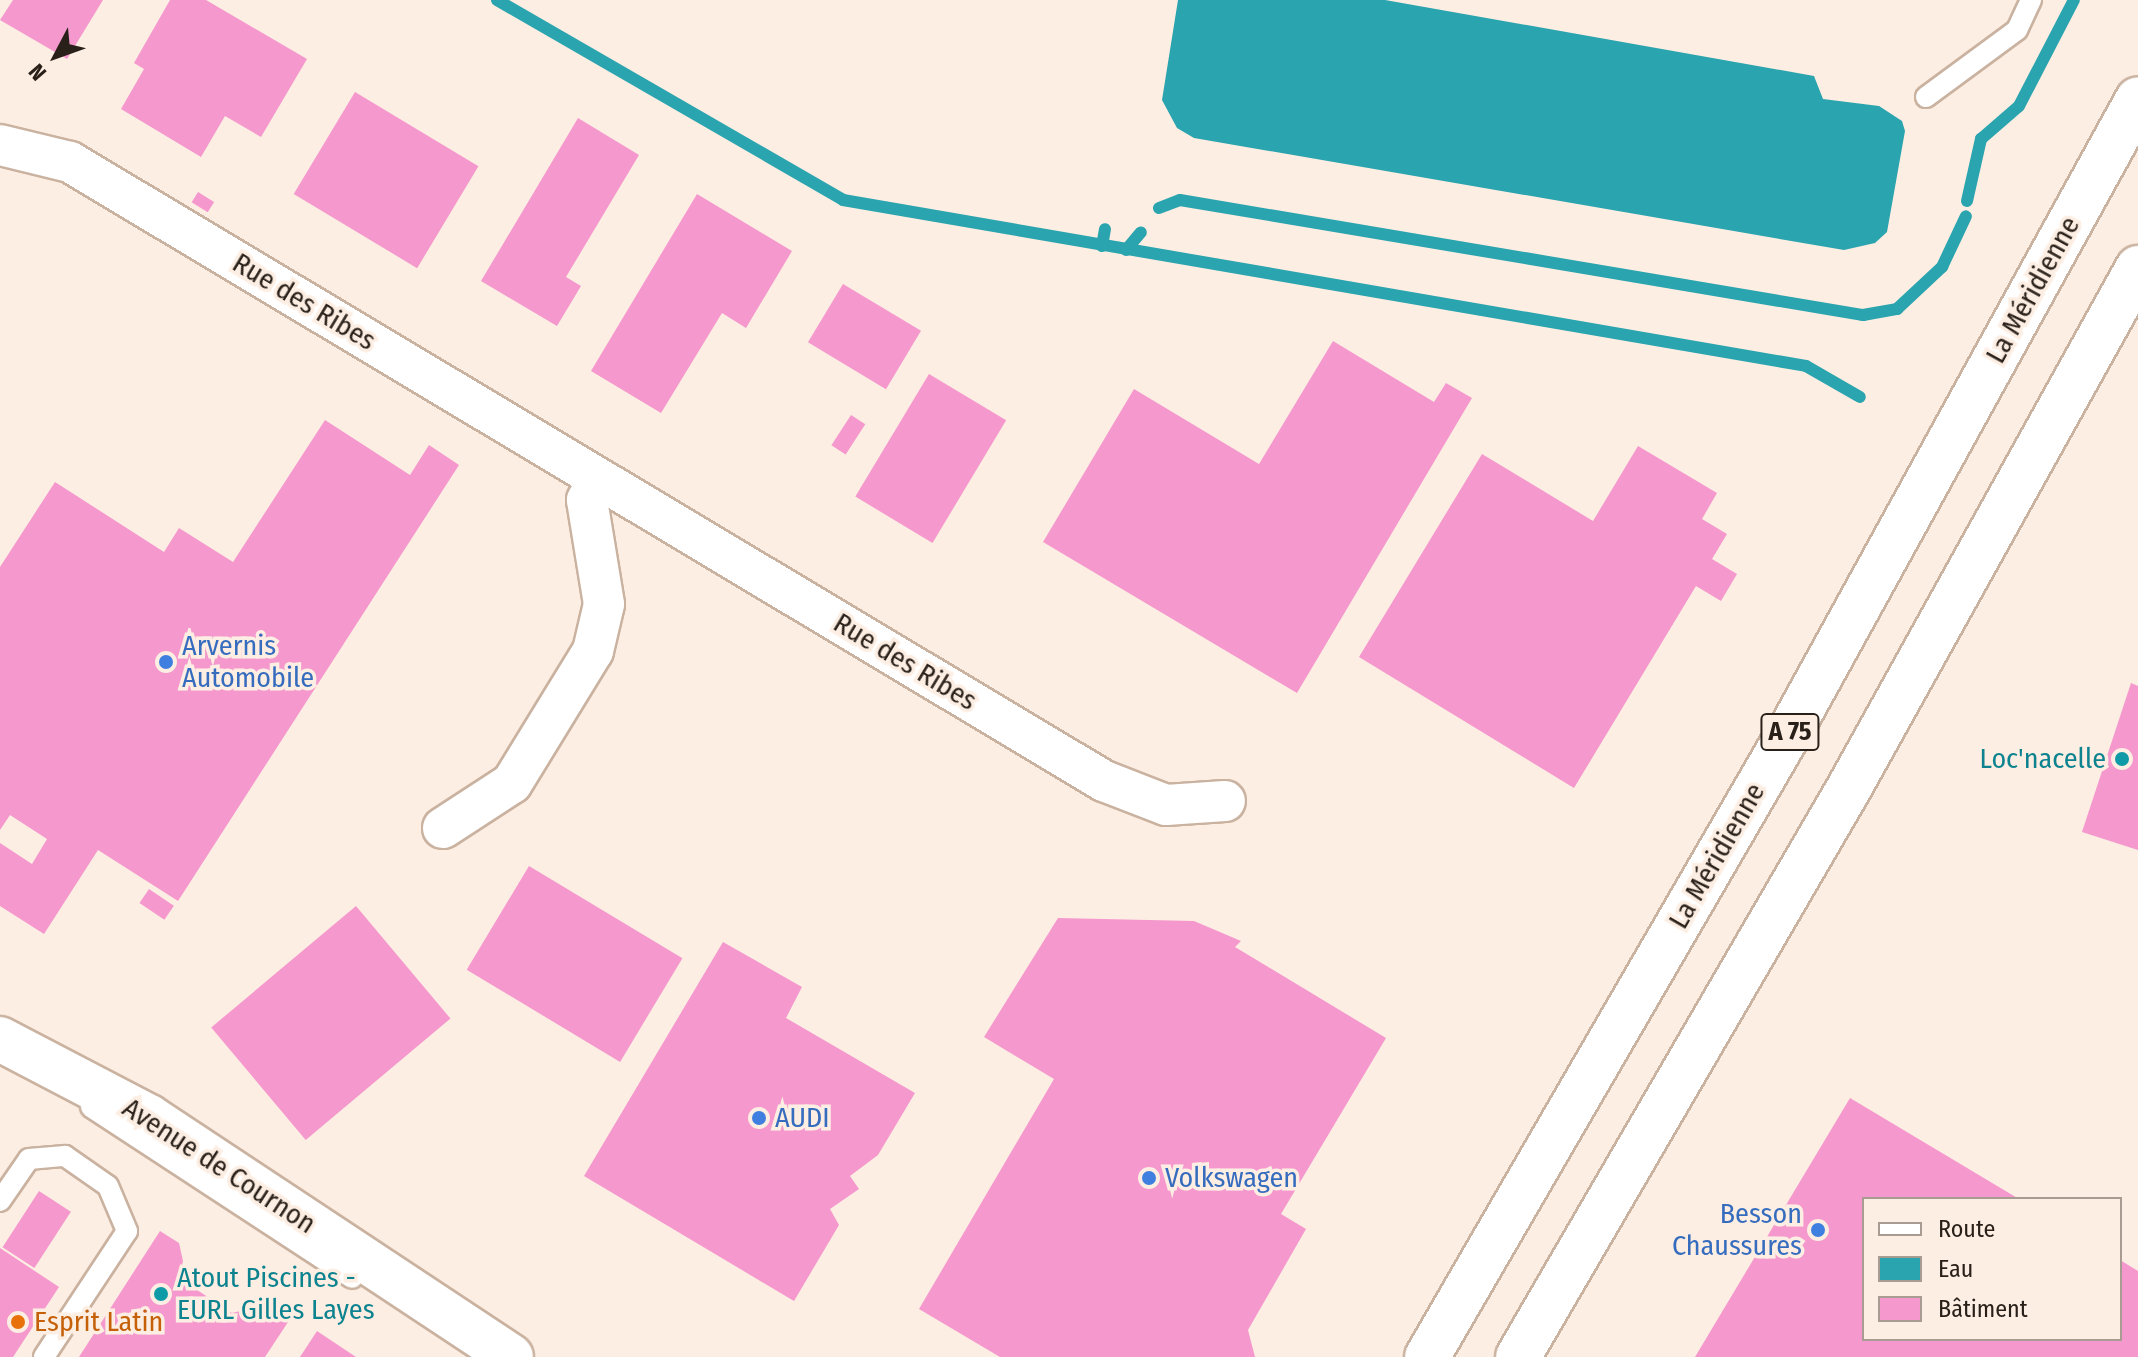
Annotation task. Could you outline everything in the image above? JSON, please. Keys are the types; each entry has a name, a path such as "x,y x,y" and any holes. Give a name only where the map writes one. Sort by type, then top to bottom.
{"main road":[{"name":"La Méridienne","path":"1427,1357 1790,731 2138,99"},
{"name":"A 75","path":"1518,1357 1849,788 2138,268"},
{"name":"Avenue de Cournon","path":"7,1041 149,1117 511,1357"}],"street":[{"name":"Rue des Ribes","path":"0,145 70,162 1104,781 1166,805 1225,801"},
{"path":"443,828 512,783 593,651 604,604 587,500 599,479"}],"lane":[{"path":"1926,97 2017,30 2031,0"},
{"path":"7,1041 100,1115 475,1357"},
{"path":"0,1201 29,1159 65,1156 108,1186 127,1231 44,1357"}],"water":[{"path":"1178,0 1385,0 1814,76 1823,99 1879,106 1902,121 1905,131 1887,232 1875,243 1844,250 1194,138 1177,128 1162,100"}],"building":[{"path":"13,0 103,0 67,59 0,20"},
{"path":"170,0 206,0 307,59 261,137 225,116 201,157 121,109 144,69 134,63"},
{"path":"355,92 478,166 417,268 294,194"},
{"path":"578,118 639,155 566,277 581,286 557,326 481,281"},
{"path":"198,192 214,202 208,212 192,202"},
{"path":"697,194 792,251 746,328 722,313 661,413 591,371"},
{"path":"843,284 921,331 886,389 808,342"},
{"path":"1333,341 1434,402 1446,383 1472,398 1297,693 1043,542 1134,389 1259,464"},
{"path":"929,374 1006,420 932,543 855,497"},
{"path":"851,415 865,424 846,454 831,445"},
{"name":"Arvernis Automobile","path":"325,420 410,475 429,445 459,465 178,901 98,850 44,934 0,906 0,843 32,864 47,839 10,815 0,830 0,567 55,482 164,552 179,528 233,562"},
{"path":"1638,446 1717,493 1702,519 1727,534 1712,559 1737,574 1721,601 1696,586 1574,788 1359,657 1482,454 1593,521"},
{"name":"Loc'nacelle","path":"2131,683 2138,686 2138,850 2082,832"},
{"path":"529,866 682,958 620,1062 467,970"},
{"path":"149,889 174,906 164,920 139,903"},
{"path":"356,906 450,1019 306,1140 211,1027"},
{"name":"Volkswagen","path":"1058,918 1194,921 1241,941 1235,947 1386,1038 1281,1214 1306,1229 1248,1330 1255,1357 1000,1357 919,1309 1054,1079 984,1037"},
{"name":"AUDI","path":"723,942 802,987 786,1018 915,1093 878,1155 850,1176 859,1189 830,1209 839,1225 794,1301 584,1176"},
{"name":"Besson Chaussures","path":"1850,1098 2016,1197 1862,1197 1862,1341 2122,1341 2122,1261 2138,1271 2138,1357 1695,1357"},
{"path":"39,1191 71,1212 34,1268 3,1247"},
{"name":"Atout Piscines - EURL Gilles Layes","path":"160,1231 179,1243 188,1284 232,1313 273,1303 292,1316 265,1357 79,1357"},
{"name":"Esprit Latin","path":"0,1248 59,1287 13,1357 0,1357"},
{"path":"317,1331 356,1357 300,1357"}],"waterway":[{"path":"497,0 843,200 1806,366 1860,397"},
{"path":"1967,201 1981,139 2019,106 2074,0"},
{"path":"1159,208 1180,200 1863,315 1897,309 1942,267 1966,216"},
{"path":"1102,246 1105,229"},
{"path":"1126,250 1141,232"}],"place":[{"name":"Arvernis Automobile","path":"166,662"},
{"name":"Loc'nacelle","path":"2122,759"},
{"name":"AUDI","path":"759,1118"},
{"name":"Volkswagen","path":"1149,1178"},
{"name":"Besson Chaussures","path":"1818,1230"},
{"name":"Atout Piscines - EURL Gilles Layes","path":"161,1294"},
{"name":"Esprit Latin","path":"18,1322"}]}
